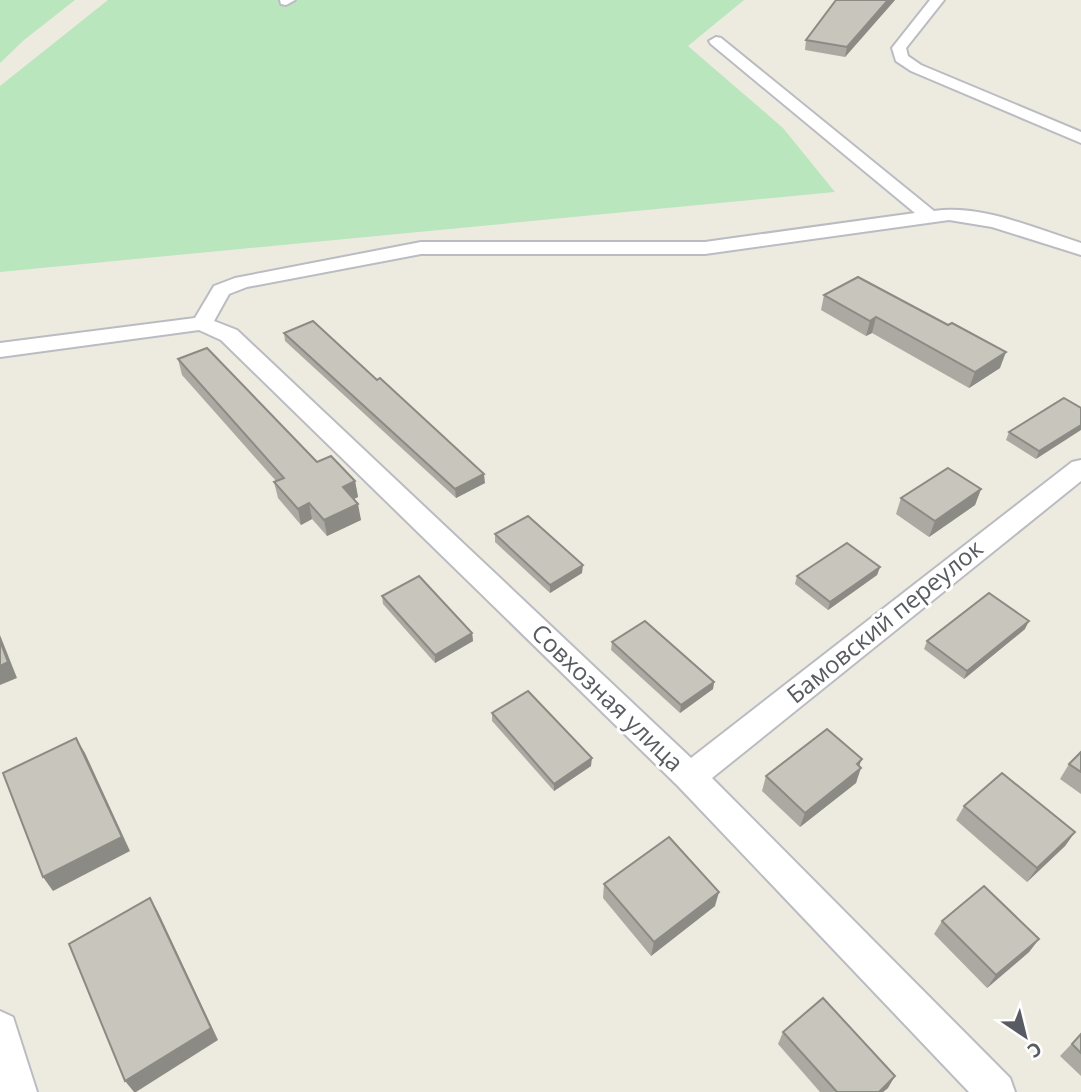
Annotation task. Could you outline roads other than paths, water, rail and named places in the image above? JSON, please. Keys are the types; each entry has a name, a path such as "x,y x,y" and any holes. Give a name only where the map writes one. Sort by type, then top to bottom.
{"street":[{"path":"937,0 898,48 901,58 916,68 1081,138"},
{"path":"716,41 928,215"},
{"path":"0,350 202,323 222,290 243,282 399,250 705,248 949,214 995,222 1081,249"},
{"name":"Совхозная улица","path":"202,323 229,335 689,776 996,1092"},
{"name":"Бамовский переулок","path":"689,776 723,753 964,558 1081,468"},
{"path":"0,1030 18,1092"}]}
